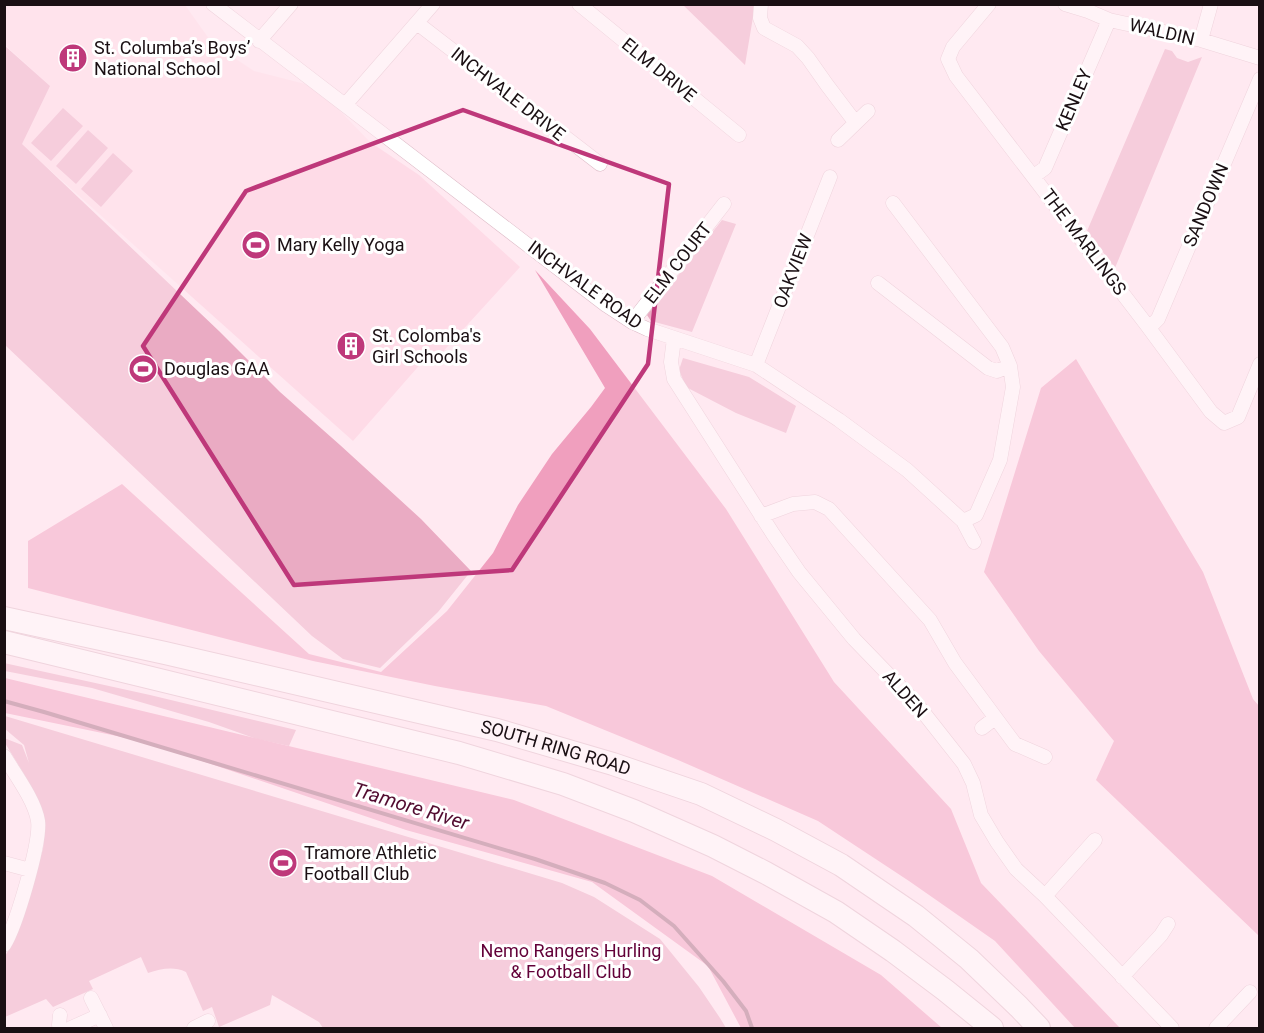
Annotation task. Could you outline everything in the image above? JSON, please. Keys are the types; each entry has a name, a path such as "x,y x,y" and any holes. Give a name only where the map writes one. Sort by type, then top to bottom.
{"highway":[{"path":"4,606 165,653"},
{"name":"SOUTH RING ROAD","path":"4,618 497,730 613,764 701,794 842,865 916,916 969,959 1039,1029"},
{"name":"SOUTH RING ROAD","path":"4,642 459,753 563,784 634,811 722,850 836,912 928,976 992,1029"},
{"path":"4,657 44,666 191,688"}],"street":[{"name":"INCHVALE ROAD","path":"213,4 606,305 647,329 756,365 839,420 907,470 963,521"},
{"path":"260,40 291,4"},
{"path":"345,105 433,4"},
{"name":"ELM DRIVE","path":"579,4 739,135"},
{"path":"761,4 760,18 764,28 797,46 855,122"},
{"name":"THE MARLINGS","path":"989,4 953,47 948,59 956,76 1211,412 1224,423 1238,417 1260,364"},
{"name":"WALDIN","path":"1065,4 1109,20 1201,40 1260,58"},
{"path":"1201,40 1210,4"},
{"name":"KENLEY","path":"1034,176 1045,168 1109,20"},
{"name":"INCHVALE DRIVE","path":"417,23 600,164"},
{"name":"SANDOWN","path":"1149,328 1158,320 1260,79"},
{"path":"838,140 868,111"},
{"name":"OAKVIEW","path":"756,365 830,177"},
{"path":"893,203 1002,347 1010,366 1013,387 999,460 976,515 963,521 974,542"},
{"name":"ELM COURT","path":"632,322 724,204"},
{"path":"878,283 988,368 997,371 1010,366"},
{"name":"ALDEN","path":"674,339 671,362 674,379 761,516 803,577 854,639 916,703 964,764 973,783 981,815 1016,869 1045,896 1172,1029"},
{"path":"761,516 793,504 815,502 829,509 930,620 955,663 1015,744 1045,757"},
{"path":"982,728 995,718"},
{"path":"4,756 26,792 38,820 37,840 30,870 11,932 4,945"},
{"path":"1045,896 1079,851 1095,840"},
{"path":"4,863 30,870"},
{"path":"1122,977 1161,935 1168,924"},
{"path":"1216,1029 1250,992"},
{"path":"91,998 106,1029"},
{"path":"71,1029 100,1015"},
{"path":"194,1029 208,1021"}],"highlighted area":[{"path":"463,110 669,184 648,364 512,570 294,585 143,346 246,191"}],"shaded area":[{"path":"5,5 185,5 212,43 254,71 317,87 370,142 419,175 520,267 438,357 431,352 353,441 21,144 50,86 5,45"},
{"path":"535,270 590,329 726,509 834,682 951,809 981,883 1120,1028 1075,1028 995,941 818,821 546,706 313,661 28,588 28,541 122,484 309,654 381,672 447,611 493,553 518,505 552,454 605,388"},
{"path":"1076,359 1203,572 1253,699 1259,706 1259,936 1096,780 1114,741 1039,651 984,572 1041,388"},
{"path":"5,678 514,800 712,876 881,975 942,1028 741,1028 708,966 592,882 406,830 146,742 5,713"}],"green space":[{"path":"683,5 755,5 745,65"},
{"name":"Douglas GAA","path":"5,46 50,86 22,144 280,392 421,519 471,571 438,612 380,668 343,659 312,636 5,345"},
{"path":"1165,49 1172,51 1177,58 1188,62 1202,57 1115,268 1087,231"},
{"path":"63,108 83,126 51,161 31,143"},
{"path":"88,130 108,148 76,184 56,166"},
{"path":"113,153 133,171 101,207 81,189"},
{"path":"722,220 736,224 692,332 651,321 647,315"},
{"path":"683,358 749,377 796,406 786,433 736,413 686,387 679,370"},
{"path":"4,663 296,730 289,746 257,739 209,722 92,688 5,671"},
{"name":"Tramore Athletic Football Club","path":"5,716 562,883 594,897 660,939 699,987 726,1028 323,1028 319,1022 272,995 270,1005 219,1027 212,1007 203,1011 186,972 162,969 148,973 141,957 89,981 93,989 53,1007 46,999 5,1017 5,956 20,924 43,849 45,827 33,792 5,743 4,738 22,745 29,763 24,745 5,729"}],"waterway":[{"name":"Tramore River","path":"4,701 535,859 605,883 640,900 674,926 723,981 746,1011 752,1028"}],"place":[{"name":"St. Columba’s Boys’ National School","path":"73,58"},
{"name":"Mary Kelly Yoga","path":"256,245"},
{"name":"St. Colomba's Girl Schools","path":"351,346"},
{"name":"Douglas GAA","path":"143,369"},
{"name":"Tramore Athletic Football Club","path":"283,863"}],"park label":[{"name":"Nemo Rangers Hurling & Football Club","path":"571,961"}]}
